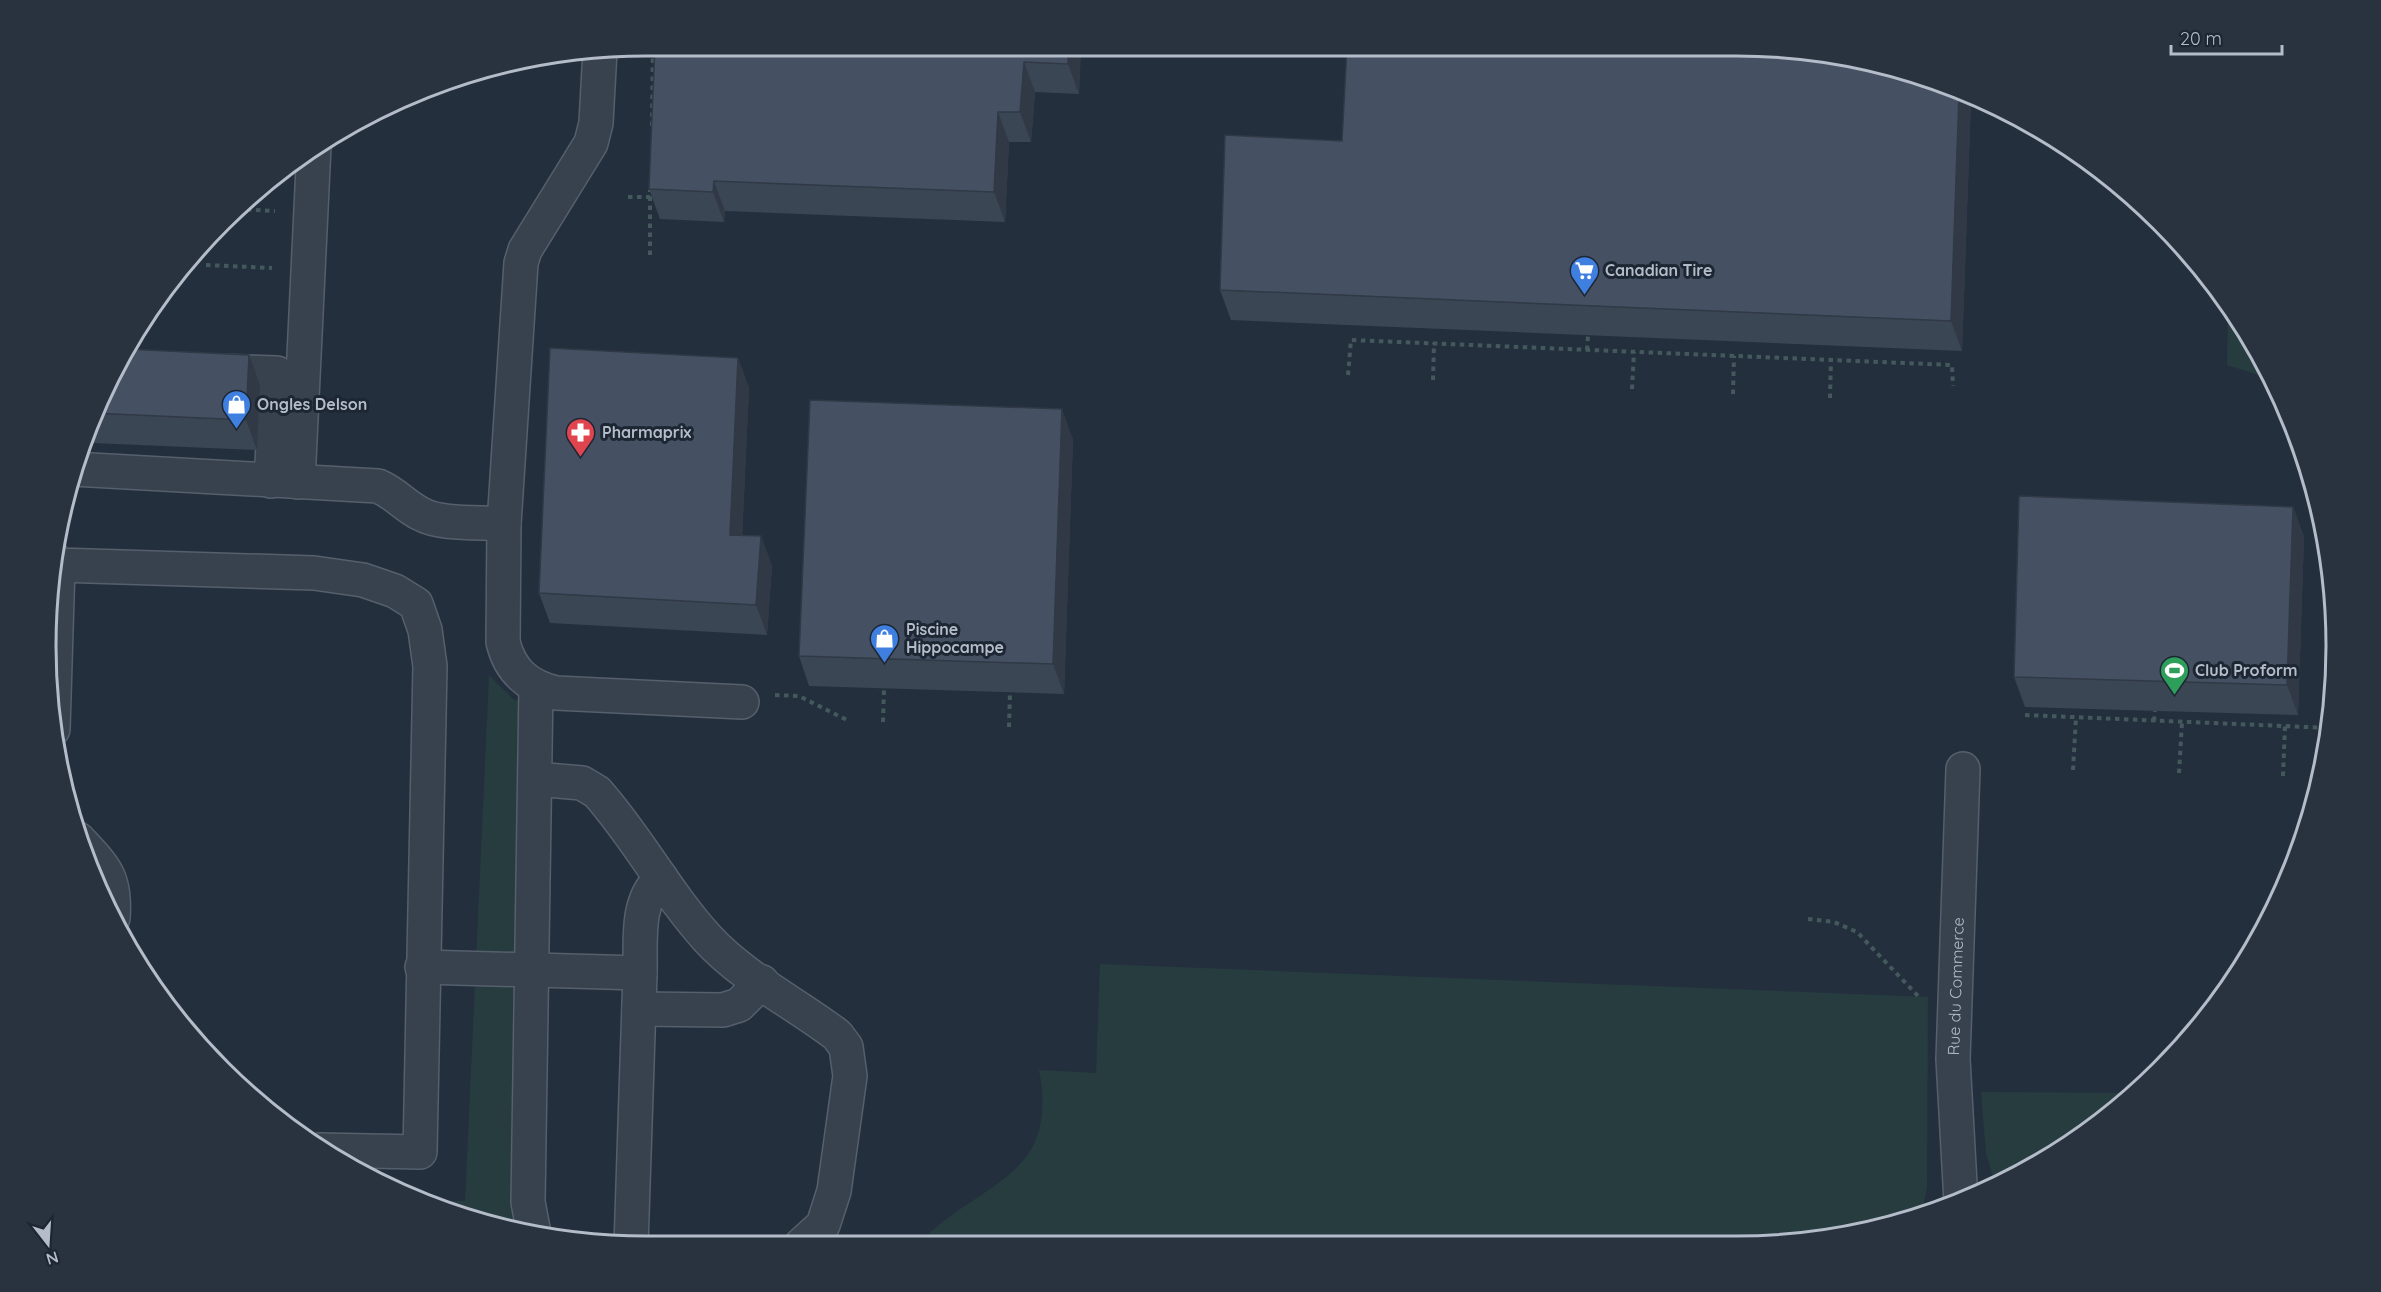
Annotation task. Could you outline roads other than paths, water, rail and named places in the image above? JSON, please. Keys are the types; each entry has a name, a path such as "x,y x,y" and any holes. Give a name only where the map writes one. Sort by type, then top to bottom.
{"street":[{"path":"600,58 596,123 591,143 525,250 521,263 504,524 503,642 507,657 525,681 556,693 742,702"},
{"path":"284,482 309,270 314,158"},
{"path":"183,370 277,373 284,482"},
{"path":"83,470 378,486 389,490 421,515 440,520 504,524"},
{"path":"62,562 314,573 363,580 395,591 416,604 425,630 430,666 422,967 420,1152 340,1150"},
{"path":"532,1225 528,1202 536,687"},
{"name":"Rue du Commerce","path":"1960,1192 1953,1059 1963,769"},
{"path":"535,779 582,783 597,792 683,910 710,941 734,964 837,1035 846,1047 850,1060 850,1076 831,1200 823,1225 811,1236"},
{"path":"96,861 111,879 114,904"},
{"path":"631,1236 642,915 651,887 661,878"},
{"path":"422,967 640,973"},
{"path":"639,1009 723,1010 739,1005 762,982"}],"place":[{"name":"Canadian Tire","path":"1584,296"},
{"name":"Ongles Delson","path":"236,430"},
{"name":"Pharmaprix","path":"581,458"},
{"name":"Piscine Hippocampe","path":"885,664"},
{"name":"Club Proform","path":"2174,696"}]}
